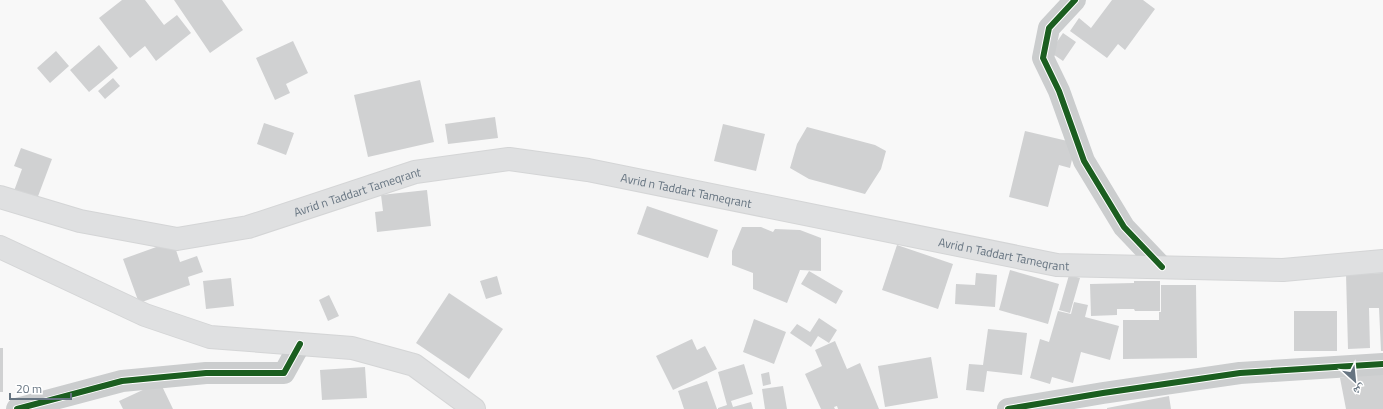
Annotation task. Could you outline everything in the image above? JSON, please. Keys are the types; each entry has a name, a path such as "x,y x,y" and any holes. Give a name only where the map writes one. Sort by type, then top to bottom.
{"main road":[{"name":"Avrid n Taddart Tameqrant","path":"0,197 80,221 177,240 248,227 415,172 509,159 596,172 1057,265 1283,270 1383,261"},
{"path":"0,247 145,315 210,337 352,348 414,364 474,409"}],"street":[{"path":"1075,0 1049,28 1043,58 1059,91 1084,161 1124,226 1162,267"},
{"path":"17,409 122,381 206,373 284,373 300,344"},
{"path":"1008,409 1103,393 1240,373 1383,364"}],"building":[{"path":"122,0 145,0 164,25 177,15 191,33 156,61 145,46 130,58 99,18"},
{"path":"174,0 222,0 243,30 210,53"},
{"path":"1112,0 1143,0 1155,9 1125,50 1118,44 1107,58 1070,31 1079,18 1091,28"},
{"path":"1063,33 1076,42 1063,61 1050,52"},
{"path":"293,41 308,73 286,84 290,93 275,100 256,58"},
{"path":"99,45 118,68 89,92 70,70"},
{"path":"56,51 69,66 50,83 37,68"},
{"path":"113,78 120,86 105,99 98,91"},
{"path":"420,80 434,142 368,157 354,95"},
{"path":"495,117 498,138 448,144 445,124"},
{"path":"264,123 294,133 286,155 257,144"},
{"path":"723,124 765,134 756,171 714,161"},
{"path":"807,127 875,145 886,151 881,169 865,194 809,179 790,168 797,144"},
{"path":"1025,131 1076,143 1070,168 1059,165 1048,207 1009,197"},
{"path":"21,148 52,159 37,199 14,191 22,169 14,166"},
{"path":"427,190 431,226 377,232 375,212 383,211 381,195"},
{"path":"647,206 718,230 708,258 637,234"},
{"path":"742,227 761,227 773,232 775,229 800,230 821,238 821,271 800,270 787,303 753,289 753,273 732,265 732,251"},
{"path":"173,241 180,262 197,256 203,272 188,277 190,285 139,303 123,259"},
{"path":"897,245 953,264 938,309 882,290"},
{"path":"1010,270 1059,284 1048,324 999,310"},
{"path":"809,271 843,291 836,304 801,284"},
{"path":"976,273 997,275 995,307 955,304 956,284 975,285"},
{"path":"1383,273 1383,351 1381,351 1379,308 1369,308 1370,348 1348,349 1346,274"},
{"path":"1069,275 1080,278 1070,313 1059,310"},
{"path":"497,276 502,294 486,299 480,281"},
{"path":"231,278 234,306 206,309 203,281"},
{"path":"1134,281 1160,281 1160,311 1117,309 1117,315 1091,316 1090,284 1134,283"},
{"path":"1161,285 1196,285 1197,358 1123,359 1123,320 1159,320 1159,312 1161,312"},
{"path":"449,293 503,329 469,379 416,343"},
{"path":"329,295 339,316 328,321 319,300"},
{"path":"1074,302 1088,305 1085,317 1119,326 1110,360 1081,352 1073,383 1052,377 1050,384 1030,378 1040,339 1049,342 1058,311 1071,314"},
{"path":"1294,311 1337,311 1337,351 1294,351"},
{"path":"819,318 837,330 829,343 818,336 811,347 790,333 797,324 810,332"},
{"path":"754,319 786,332 774,364 743,352"},
{"path":"988,329 1027,333 1022,375 987,371 984,392 966,390 969,364 983,365"},
{"path":"692,339 697,350 705,346 717,369 673,390 656,356"},
{"path":"835,341 847,369 860,363 879,409 838,409 837,406 834,407 835,409 821,409 805,374 822,366 815,350"},
{"path":"0,348 3,348 3,392 0,392"},
{"path":"931,357 938,398 885,407 878,366"},
{"path":"744,364 753,394 731,401 733,407 751,402 753,409 718,409 727,405 718,372"},
{"path":"365,367 367,398 322,400 320,370"},
{"path":"1383,370 1383,409 1346,409 1340,378"},
{"path":"769,372 771,384 763,386 761,374"},
{"path":"707,381 717,409 684,409 678,391"},
{"path":"160,382 173,409 123,409 119,401"},
{"path":"783,386 787,409 765,409 762,389"},
{"path":"1169,396 1171,409 1107,409 1107,408"}],"cycle path":[{"path":"1075,0 1049,28 1043,58 1059,91 1084,161 1124,227 1162,267"},
{"path":"17,409 122,381 206,373 284,373 300,344"},
{"path":"1008,409 1103,393 1240,373 1383,364"}]}
